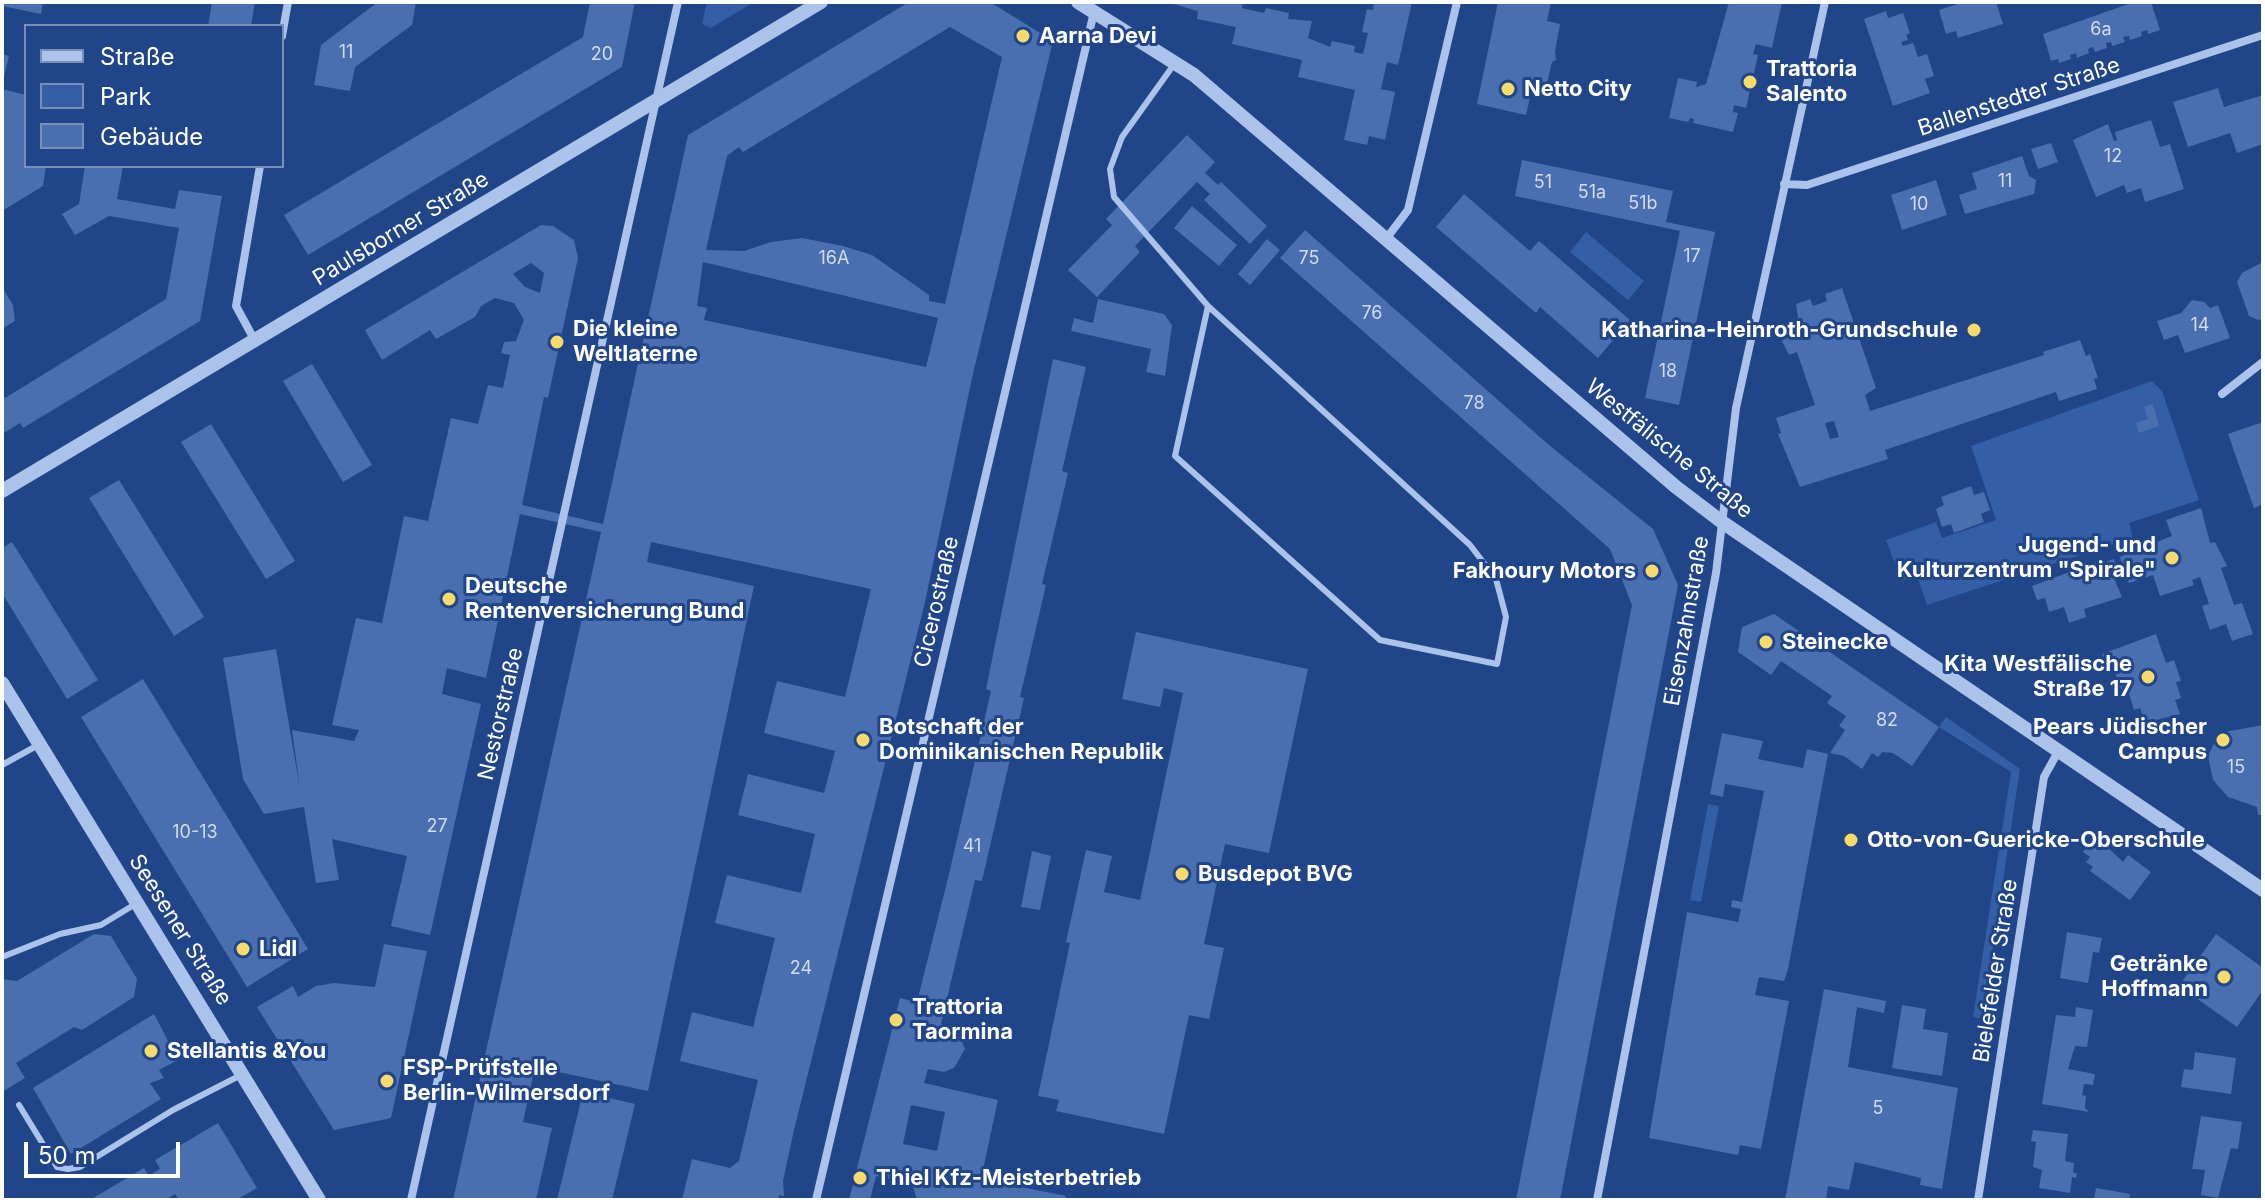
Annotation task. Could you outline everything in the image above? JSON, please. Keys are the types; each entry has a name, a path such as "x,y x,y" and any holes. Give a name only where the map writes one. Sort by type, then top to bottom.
{"street":[{"path":"284,25 288,2"},
{"name":"Nestorstraße","path":"411,1200 678,2"},
{"name":"Paulsborner Straße","path":"2,491 821,2"},
{"name":"Westfälische Straße","path":"1078,2 1175,63 1676,487 1722,522 2263,890"},
{"path":"1386,239 1408,210 1457,2"},
{"name":"Eisenzahnstraße","path":"1597,1200 1715,583 1736,408 1825,2"},
{"name":"Cicerostraße","path":"816,1200 1094,12"},
{"name":"Ballenstedter Straße","path":"1784,184 1807,185 2263,35"},
{"path":"255,341 236,306 260,168"},
{"path":"2222,394 2263,362"},
{"name":"Seesener Straße","path":"2,683 319,1200"},
{"name":"Bielefelder Straße","path":"1978,1200 2044,777 2059,750"}],"lane":[{"path":"1175,63 1122,137 1110,169 1114,197 1208,306 1470,545 1496,579 1506,617 1497,664 1380,640 1175,456 1208,306"},
{"path":"2,765 40,744"},
{"path":"2,957 60,934 101,925 137,903"},
{"path":"19,1105 57,1167 68,1169 80,1167 173,1110 243,1074"}],"green space":[{"path":"707,2 754,2 711,28 702,24"},
{"path":"1586,232 1644,281 1628,300 1570,252"},
{"path":"2152,381 2162,391 2199,500 2129,523 2133,538 1927,605 1917,576 1901,581 1886,540 1936,522 1942,538 1996,520 1971,446"},
{"path":"1946,717 2020,769 1982,1019 1973,1017 2011,772 1939,727"},
{"path":"1708,804 1719,806 1701,902 1690,900"}],"building":[{"path":"3,2 43,2 41,14 2,6"},
{"path":"212,2 255,2 251,24 208,24"},
{"path":"378,2 416,2 412,25 355,67 350,91 314,85 321,45"},
{"path":"590,2 635,2 622,67 308,255 284,215 583,37"},
{"path":"909,2 990,2 1053,41 972,378 925,602 794,1130 783,1181 784,1196 779,1195 778,1200 682,1200 692,1159 730,1168 739,1161 758,1080 680,1061 692,1012 753,1027 775,938 715,923 727,875 801,893 815,834 738,815 748,774 824,793 835,751 764,733 777,681 845,697 871,589 651,542 647,562 754,586 648,1091 535,1067 523,1122 552,1128 536,1200 453,1200 601,532 520,514 486,678 447,668 442,694 481,704 430,935 391,926 407,856 332,839 339,880 316,883 304,807 264,814 243,779 223,658 276,649 300,789 292,730 354,741 359,730 332,725 356,618 382,623 404,516 428,521 451,418 478,424 488,385 503,388 510,355 501,353 504,342 516,341 524,320 514,303 495,298 481,306 475,317 436,339 430,330 382,360 365,330 541,225 553,226 574,240 578,258 548,398 544,397 522,505 603,524 688,135","holes":["950,27 1002,57 945,304 929,301 929,295 872,255 843,246 802,238 771,242 744,251 706,250 727,156 739,147 743,152","703,262 938,318 926,367 704,320 707,308 697,306","531,263 544,273 540,293 525,287 513,274"]},
{"path":"1166,2 1243,2 1242,8 1264,13 1266,8 1289,13 1288,19 1312,21 1308,38 1330,47 1332,41 1355,46 1354,52 1363,54 1368,33 1362,32 1367,9 1373,10 1374,2 1412,2 1398,65 1387,62 1381,89 1395,92 1385,140 1369,136 1367,145 1344,140 1355,90 1298,77 1302,60 1232,44 1236,27 1197,19 1198,11"},
{"path":"1498,2 1551,2 1547,21 1560,24 1556,60 1552,62 1546,88 1533,85 1526,115 1477,104"},
{"path":"1729,2 1782,2 1772,48 1756,44 1753,54 1758,55 1746,108 1734,105 1733,112 1738,113 1733,132 1693,123 1694,119 1690,118 1688,122 1669,118 1678,78 1697,82 1696,87 1706,84"},
{"path":"1964,2 1996,2 2003,24 1958,38 1956,31 1946,34 1939,10"},
{"path":"2134,2 2151,2 2160,30 2148,34 2147,30 2141,32 2142,36 2130,40 2129,36 2123,37 2125,42 2112,46 2111,42 2106,43 2107,48 2095,52 2093,47 2088,49 2089,53 2077,58 2076,53 2070,55 2071,59 2059,63 2058,59 2051,61 2043,34"},
{"path":"1886,11 1888,18 1903,13 1910,33 1906,35 1908,40 1901,42 1903,46 1913,43 1918,57 1927,54 1934,76 1925,79 1930,93 1893,106 1864,19"},
{"path":"2,54 9,56 3,81 2,81"},
{"path":"2218,88 2224,107 2263,95 2263,144 2237,153 2230,133 2188,147 2173,102"},
{"path":"2,89 24,94 24,168 46,168 43,186 2,211"},
{"path":"2151,120 2160,147 2170,144 2184,189 2145,202 2141,188 2127,193 2124,185 2096,197 2073,140 2108,124 2114,141 2117,140 2115,132"},
{"path":"1187,135 1215,162 1205,173 1218,185 1221,182 1267,226 1250,244 1204,200 1210,194 1197,182 1135,246 1140,252 1097,297 1068,270 1112,225 1106,219"},
{"path":"2051,143 2058,162 2038,169 2031,149"},
{"path":"2022,156 2029,176 2036,180 2034,194 1965,214 1959,195 1977,189 1972,173"},
{"path":"1522,160 1673,191 1666,222 1715,232 1679,405 1645,398 1680,231 1515,196"},
{"path":"85,168 123,168 117,199 175,209 179,190 222,196 200,321 23,428 20,423 2,434 2,393 5,398 166,299 179,228 109,216 75,235 62,214 79,204"},
{"path":"1936,180 1947,215 1902,230 1891,195"},
{"path":"1464,194 1530,251 1539,241 1630,320 1598,358 1540,307 1536,313 1436,227"},
{"path":"1192,206 1237,245 1219,266 1174,228"},
{"path":"1305,230 1549,445 1653,529 1678,585 1560,1200 1516,1200 1632,605 1610,549 1280,258"},
{"path":"1267,239 1280,250 1250,285 1238,274"},
{"path":"2261,263 2263,319 2258,320 2249,316 2237,282 2242,273"},
{"path":"2,287 13,305 15,321 2,329"},
{"path":"1842,288 1876,388 1865,395 1870,411 2044,355 2043,352 2080,340 2086,356 2090,354 2098,378 2094,379 2097,389 2059,401 2056,392 1885,450 1888,459 1800,487 1778,434 1781,433 1776,418 1815,405 1797,352 1789,355 1782,341 1783,336 1800,331 1796,304 1810,299 1813,306 1827,301 1825,294","holes":["1834,421 1839,437 1830,439 1825,423"]},
{"path":"1098,299 1164,314 1172,325 1165,376 1146,372 1151,349 1071,331 1074,318 1093,323"},
{"path":"2192,300 2204,302 2210,308 2218,305 2230,338 2185,353 2178,335 2164,340 2157,321 2181,313"},
{"path":"1053,359 1086,367 1062,471 1068,473 1042,584 1046,585 1020,697 1024,698 982,881 975,880 941,1024 956,1027 965,1049 954,1068 944,1072 928,1069 924,1083 998,1100 981,1179 1066,1196 1065,1200 917,1200 912,1183 876,1176 870,1200 849,1200 900,998 917,1002 991,691 986,689","holes":["911,1105 945,1112 937,1151 903,1144"]},
{"path":"312,364 372,465 343,482 283,381"},
{"path":"2153,404 2159,426 2139,433 2136,423 2148,419 2144,407"},
{"path":"2263,422 2263,504 2254,508 2228,434"},
{"path":"211,424 295,561 266,579 181,442"},
{"path":"119,480 204,617 174,636 89,498"},
{"path":"1971,486 1974,495 1984,492 1990,510 1981,514 1984,522 1954,533 1951,524 1942,527 1936,509 1944,505 1941,497"},
{"path":"2201,508 2210,543 2215,542 2227,566 2221,568 2234,605 2242,603 2253,634 2232,641 2226,624 2210,630 2202,606 2209,604 2200,577 2192,580 2194,585 2160,596 2153,575 2129,583 2120,557 2172,536 2166,520"},
{"path":"12,542 98,680 67,699 2,593 2,548"},
{"path":"2114,559 2119,574 2113,576 2122,597 2084,609 2086,617 2069,623 2064,607 2049,612 2045,598 2037,600 2032,586 2099,561 2099,564"},
{"path":"1774,614 1939,727 1912,766 1893,753 1882,752 1878,757 1872,753 1862,769 1844,756 1830,753 1845,730 1839,726 1846,716 1827,703 1832,696 1781,661 1771,675 1738,652 1742,627"},
{"name":"Busdepot BVG","path":"1136,632 1308,669 1269,853 1225,844 1204,944 1224,948 1209,1019 1189,1015 1164,1134 1056,1111 1059,1100 1038,1096 1086,850 1112,856 1104,892 1140,900 1183,693 1164,688 1160,707 1122,699"},
{"name":"Kita Westfälische Straße 17","path":"2156,634 2166,663 2174,660 2181,681 2176,682 2181,698 2175,700 2180,714 2145,723 2140,708 2134,710 2129,694 2122,696 2115,671 2108,673 2102,654"},
{"path":"143,679 308,949 247,987 81,717"},
{"path":"2263,725 2263,815 2258,815 2257,807 2228,797 2213,780 2208,756 2217,737 2224,732"},
{"path":"1722,733 1763,741 1758,759 1803,768 1807,749 1828,754 1788,969 1784,981 1759,977 1755,995 1789,1001 1761,1149 1740,1145 1738,1155 1649,1138 1687,912 1738,922 1741,909 1731,907 1732,900 1742,902 1764,791 1725,784 1723,797 1710,794"},
{"path":"2100,840 2123,862 2128,855 2151,872 2130,900 2090,871 2093,867 2086,862 2090,857 2083,852 2091,841 2096,845"},
{"path":"1032,851 1051,856 1040,910 1021,907"},
{"path":"2067,932 2102,938 2099,953 2093,952 2088,983 2060,978"},
{"path":"94,934 111,936 137,979 134,997 82,1030 74,1027 16,1063 25,1078 2,1092 2,979 17,981"},
{"name":"Getränke Hoffmann","path":"2216,934 2263,968 2263,990 2237,1027 2179,986"},
{"path":"384,944 427,951 391,1118 334,1130 257,1007 293,986 298,997 316,986 334,983 375,987"},
{"path":"1824,989 1886,1001 1884,1013 1857,1007 1848,1067 1958,1088 1942,1189 1920,1185 1921,1178 1855,1162 1849,1190 1828,1186 1826,1200 1785,1200"},
{"path":"1902,1005 1926,1009 1923,1029 1948,1033 1942,1076 1892,1068"},
{"path":"2076,1007 2093,1010 2087,1047 2075,1046 2068,1069 2095,1074 2093,1085 2084,1084 2082,1095 2086,1096 2085,1108 2089,1112 2042,1104 2056,1015 2075,1017"},
{"path":"154,1014 178,1060 159,1070 164,1078 150,1083 161,1099 71,1154 33,1088"},
{"path":"2195,1052 2236,1058 2231,1094 2181,1087 2184,1069 2193,1070"},
{"path":"583,1092 635,1104 612,1200 557,1200"},
{"path":"2201,1116 2242,1122 2238,1149 2231,1148 2218,1198 2201,1195 2205,1170 2192,1169"},
{"path":"218,1123 257,1188 236,1200 179,1200 175,1194 165,1200 90,1200 144,1168 149,1176 160,1169 155,1160"},
{"path":"2033,1130 2068,1134 2065,1161 2074,1163 2073,1173 2077,1173 2076,1178 2072,1177 2070,1193 2039,1188 2042,1170 2033,1167 2036,1142 2031,1141"},
{"path":"2096,1188 2130,1194 2129,1200 2094,1200"}],"place":[{"name":"Aarna Devi","path":"1023,36"},
{"name":"Trattoria Salento","path":"1750,82"},
{"name":"Netto City","path":"1508,89"},
{"name":"Katharina-Heinroth-Grundschule","path":"1974,330"},
{"name":"Die kleine Weltlaterne","path":"557,342"},
{"name":"Jugend- und Kulturzentrum \"Spirale\"","path":"2172,558"},
{"name":"Fakhoury Motors","path":"1652,571"},
{"name":"Deutsche Rentenversicherung Bund","path":"449,599"},
{"name":"Steinecke","path":"1766,642"},
{"name":"Kita Westfälische Straße 17","path":"2148,677"},
{"name":"Botschaft der Dominikanischen Republik","path":"863,740"},
{"name":"Pears Jüdischer Campus","path":"2223,740"},
{"name":"Otto-von-Guericke-Oberschule","path":"1851,840"},
{"name":"Busdepot BVG","path":"1182,874"},
{"name":"Lidl","path":"243,949"},
{"name":"Getränke Hoffmann","path":"2224,977"},
{"name":"Trattoria Taormina","path":"896,1020"},
{"name":"Stellantis &You","path":"151,1051"},
{"name":"FSP-Prüfstelle Berlin-Wilmersdorf","path":"387,1081"},
{"name":"Thiel Kfz-Meisterbetrieb","path":"860,1178"}]}
